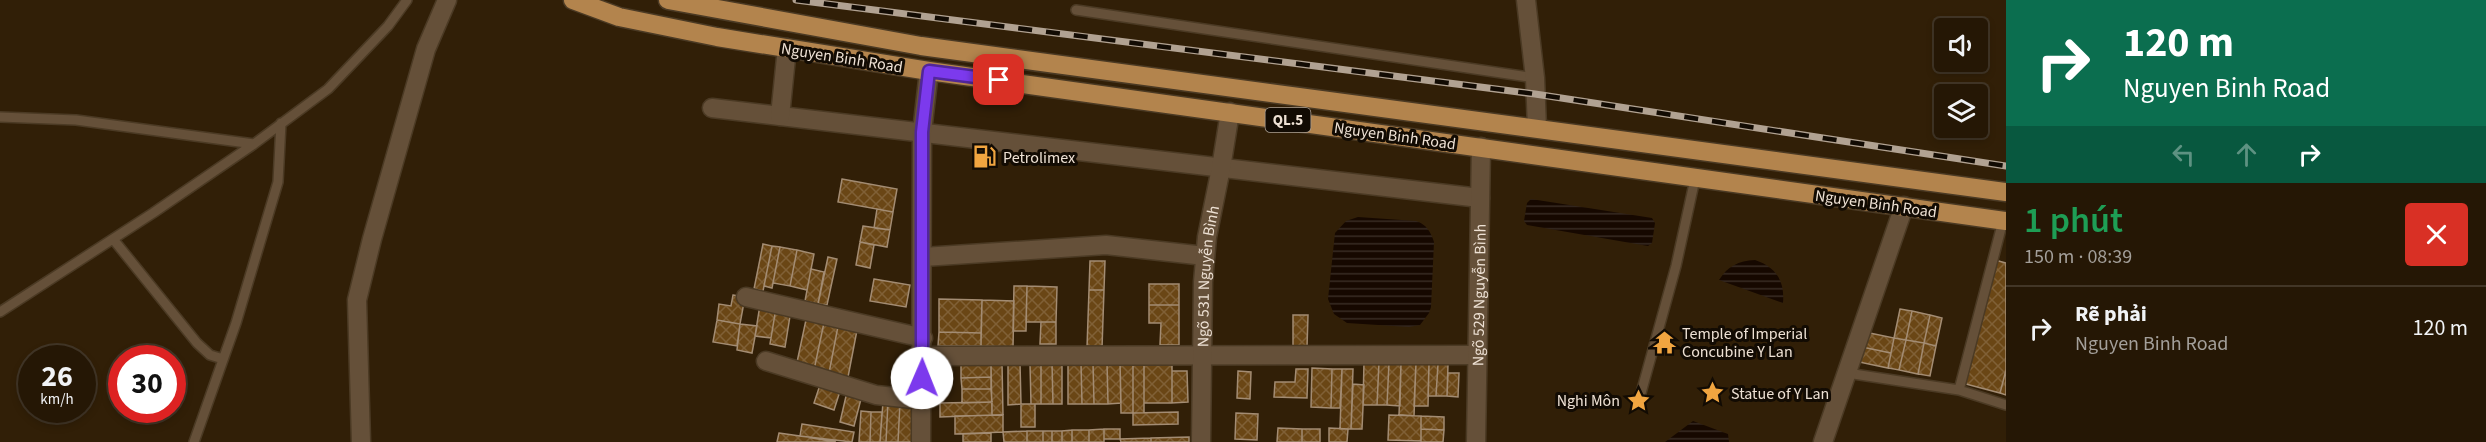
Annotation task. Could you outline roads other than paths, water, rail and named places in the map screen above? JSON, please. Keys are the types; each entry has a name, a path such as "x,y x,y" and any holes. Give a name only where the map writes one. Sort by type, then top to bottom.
{"highway":[{"name":"Nguyen Binh Road","path":"573,0 619,17 929,71 1481,147 1695,180 2005,221"},
{"name":"Nguyen Binh Road","path":"668,0 728,6 921,46 2006,192"}],"street":[{"path":"361,442 357,300 426,49 447,0"},
{"path":"1526,0 1535,78 1537,128"},
{"path":"780,116 787,48"},
{"path":"921,442 922,132 929,71"},
{"path":"712,108 1480,198"},
{"name":"Ngõ 531 Nguyễn Bình","path":"1201,442 1201,356 1205,256 1230,112"},
{"name":"Ngõ 529 Nguyễn Bình","path":"1476,442 1481,147"},
{"path":"1823,442 1904,206"},
{"path":"922,257 1106,245 1205,256"},
{"path":"746,297 923,347 1201,356 1476,355"},
{"path":"766,361 876,395 922,400"}],"lane":[{"path":"0,312 254,144 328,89 388,26 407,0"},
{"path":"1076,10 1535,78"},
{"path":"0,117 76,120 254,144"},
{"path":"194,442 279,182 281,123"},
{"path":"1641,393 1680,250 1695,180"},
{"path":"1959,390 2005,221"},
{"path":"113,239 197,343 210,356 223,359"},
{"path":"1846,373 1959,390 2006,405"}],"railway":[{"path":"796,0 1535,94 2006,166"}],"place":[{"name":"Petrolimex","path":"985,157"},
{"name":"Temple of Imperial Concubine Y Lan","path":"1664,342"},
{"name":"Statue of Y Lan","path":"1713,393"},
{"name":"Nghi Môn","path":"1638,400"}]}
